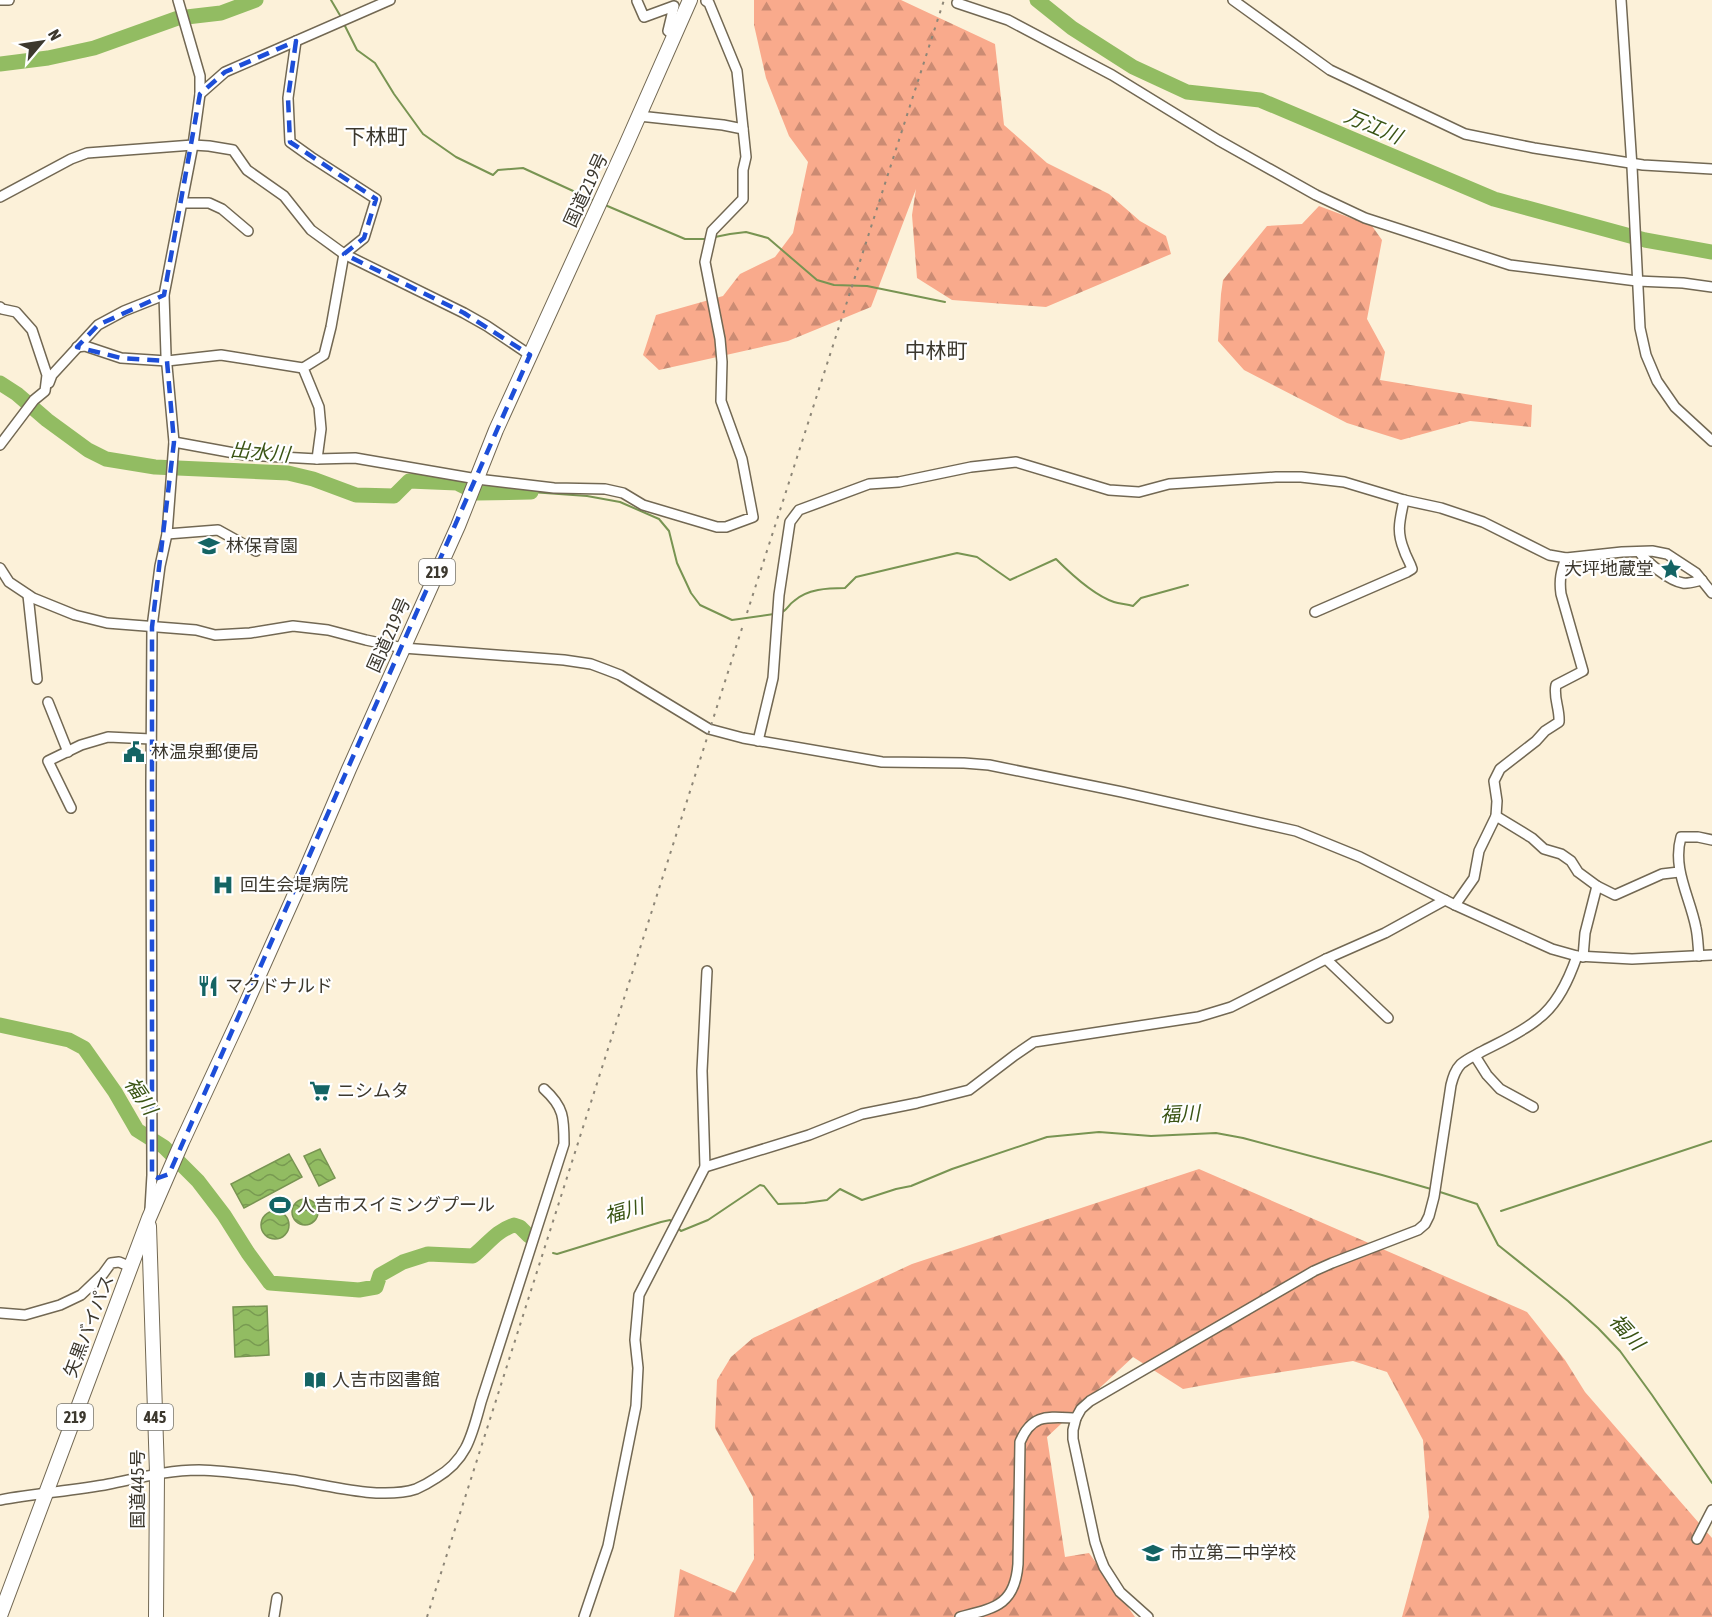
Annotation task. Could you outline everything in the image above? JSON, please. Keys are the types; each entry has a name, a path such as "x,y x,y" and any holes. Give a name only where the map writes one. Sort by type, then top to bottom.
{"highway":[{"name":"国道219号","path":"149,1218 458,526 496,430 690,0"},
{"name":"国道445号","path":"149,1218 157,1473 156,1617"},
{"name":"矢黒バイパス","path":"0,1616 149,1218"},
{"path":"131,1267 150,1272"}],"street":[{"path":"0,0 9,0"},
{"path":"149,1218 152,1175 152,627 160,566 167,534 174,442 164,295 193,145 200,94 200,76 178,0"},
{"path":"200,94 225,72 390,0"},
{"path":"174,442 245,455 317,459 355,458 477,479 554,488 605,489 623,493 643,505 717,527 726,527 753,518 742,459 721,401 720,339 705,262 712,231 743,199 743,170 746,157 737,71 706,0"},
{"path":"1233,0 1330,70 1465,134 1632,165 1712,170"},
{"path":"1621,0 1640,328 1646,355 1657,381 1675,407 1712,441"},
{"path":"637,1 644,17 674,6 668,31 675,35"},
{"path":"957,3 1008,20 1112,75 1218,140 1306,190 1365,218 1510,265 1712,287"},
{"path":"77,347 86,346 122,358 167,361 221,355 303,368 324,355 344,254 364,238 376,199 290,142 288,98 296,41"},
{"path":"639,116 743,129"},
{"path":"0,197 70,159 87,153 193,145 233,150 247,170 284,196 310,230 344,254 487,326 530,355"},
{"path":"182,203 209,203 222,209 248,231"},
{"path":"0,445 34,400 45,391 52,375 98,325 124,311 164,295"},
{"path":"0,307 16,312 32,330 46,375 45,391"},
{"path":"303,368 319,407 321,429 317,459"},
{"path":"758,741 773,678 779,595 790,522 799,510 869,484 898,482 942,472 1016,462 1108,490 1138,492 1169,484 1276,477 1301,477 1344,482 1404,500 1441,508 1483,522 1549,555 1566,558 1652,551 1667,554 1696,573 1712,593"},
{"path":"1315,612 1412,569 1404,551 1398,526 1404,500"},
{"path":"167,534 218,530 256,551"},
{"path":"1639,552 1671,578 1684,584 1702,580"},
{"path":"1455,905 1474,878 1479,851 1496,816 1497,801 1494,781 1500,769 1536,741 1545,730 1559,722 1556,685 1583,671 1561,594 1561,572 1566,558"},
{"path":"0,568 9,582 28,595 75,615 107,623 196,630 215,635 250,633 293,626 328,630 403,648 591,664 620,675 709,729 758,741 882,762 989,765 1287,829 1360,856 1455,905 1552,949 1580,957 1632,959 1712,955"},
{"path":"28,595 37,679"},
{"path":"48,702 68,752"},
{"path":"71,808 48,761 81,745 108,737 151,740"},
{"path":"1496,816 1532,838 1544,849 1561,854 1571,861 1578,872 1597,886 1615,895 1662,874 1679,872"},
{"path":"1699,956 1697,928 1679,872 1680,843 1681,837 1712,840"},
{"path":"1148,1617 1120,1592 1104,1567 1097,1550 1073,1439 1076,1418 1081,1409 1122,1382 1314,1271 1418,1230 1425,1224 1434,1197 1454,1073 1460,1065 1527,1027 1548,1010 1580,957 1597,886"},
{"path":"705,1167 809,1135 862,1114 969,1090 1034,1042 1198,1017 1231,1008 1326,959 1385,933 1445,900"},
{"path":"1326,959 1388,1018"},
{"path":"584,1617 608,1546 636,1406 638,1368 635,1340 639,1296 705,1167 702,1071 708,971"},
{"path":"1475,1056 1487,1075 1500,1089 1533,1107"},
{"path":"0,1500 108,1484 157,1473 196,1470 225,1471 317,1486 390,1493 405,1492 418,1488 452,1468 472,1434 564,1144 564,1121 560,1109 555,1099 544,1089"},
{"path":"152,1175 158,1178 167,1177 170,1171"},
{"path":"0,1313 25,1315 60,1305 81,1295 104,1274 111,1263 119,1262 131,1267"},
{"path":"960,1617 997,1605 1005,1600 1014,1587 1018,1564 1020,1442 1024,1431 1031,1423 1042,1417 1076,1418"},
{"path":"1697,1539 1712,1510"},
{"path":"274,1617 277,1598"}],"highlighted area":[{"path":"296,41 288,98 290,142 376,199 364,238 344,254 464,313 530,355 169,1174 158,1178 152,1175 152,627 174,442 167,361 121,358 77,347 98,325 164,295 200,94 225,72"}],"green space":[{"path":"754,0 901,0 995,44 1004,125 1047,163 1109,194 1140,221 1166,236 1171,254 1046,307 952,300 917,278 912,215 916,189 871,307 788,341 659,370 643,355 656,315 723,296 740,274 775,257 793,233 808,162 789,136 766,78 754,25"},
{"path":"1319,206 1372,226 1382,240 1367,319 1385,352 1380,380 1532,405 1531,427 1470,421 1401,440 1347,423 1244,370 1218,341 1223,280 1267,226 1302,224"},
{"path":"1199,1169 1527,1312 1565,1360 1585,1392 1712,1538 1712,1617 1402,1617 1429,1517 1423,1440 1387,1372 1353,1361 1183,1389 1133,1357 1047,1437 1065,1557 1089,1553 1135,1617 674,1617 680,1569 735,1593 754,1559 753,1497 715,1428 717,1380 731,1357 753,1338 912,1264"}],"water":[{"path":"320,1149 335,1178 319,1186 304,1156"},
{"path":"289,1154 302,1177 244,1208 231,1184"},
{"path":"305,1199 314,1203 318,1212 314,1221 305,1225 296,1221 292,1212 296,1203"},
{"path":"275,1211 285,1215 289,1225 285,1235 275,1239 265,1235 261,1225 265,1215"},
{"path":"267,1306 269,1355 235,1357 233,1307"}],"waterway":[{"name":"万江川","path":"0,64 48,58 94,48 178,18 221,13 256,0"},
{"path":"331,0 341,17"},
{"name":"万江川","path":"1037,0 1072,28 1133,67 1187,92 1260,100 1494,199 1645,240 1712,252"},
{"path":"343,22 357,50 375,63 423,134 456,157 493,175 498,170 523,168 595,201"},
{"path":"605,205 685,239 707,239"},
{"path":"715,237 746,232 768,238 817,280 834,285 867,286 945,302"},
{"name":"出水川","path":"0,383 88,450 106,459 155,467 288,473 313,479 356,495 394,496 409,481 457,483 477,493 531,492"},
{"path":"531,492 587,496 620,502 659,519 669,531 677,563 691,593 700,605 732,620 774,614"},
{"path":"780,613 805,594 825,589 845,588 856,577 957,553 977,557 1010,580 1056,559 1075,577 1106,599 1133,606 1141,598 1188,585"},
{"name":"福川","path":"0,1025 69,1040 84,1048 115,1092 137,1130 164,1147 198,1181 270,1283 359,1290 376,1287 380,1275 403,1262 428,1254 473,1256 497,1234 514,1225 520,1227 529,1236"},
{"name":"福川","path":"678,1228 681,1231 708,1220 760,1185 764,1186 778,1204 827,1200 840,1189 862,1200 911,1186 952,1169 1047,1137 1099,1132 1151,1136 1216,1133 1243,1138 1431,1189"},
{"path":"1501,1211 1712,1141"},
{"name":"福川","path":"1437,1191 1477,1204 1498,1245 1568,1301 1620,1351 1712,1483"},
{"name":"福川","path":"553,1253 557,1254 661,1222 670,1220 674,1224"}],"railway":[{"path":"747,613 944,0"},
{"path":"427,1617 743,625"}],"place":[{"name":"林保育園","path":"209,546"},
{"name":"大坪地蔵堂","path":"1671,569"},
{"name":"林温泉郵便局","path":"134,752"},
{"name":"回生会堤病院","path":"223,885"},
{"name":"マクドナルド","path":"208,986"},
{"name":"ニシムタ","path":"320,1091"},
{"name":"人吉市スイミングプール","path":"280,1205"},
{"name":"人吉市図書館","path":"315,1380"},
{"name":"市立第二中学校","path":"1153,1553"}],"district":[{"name":"下林町","path":"376,137"},
{"name":"中林町","path":"936,351"}]}
